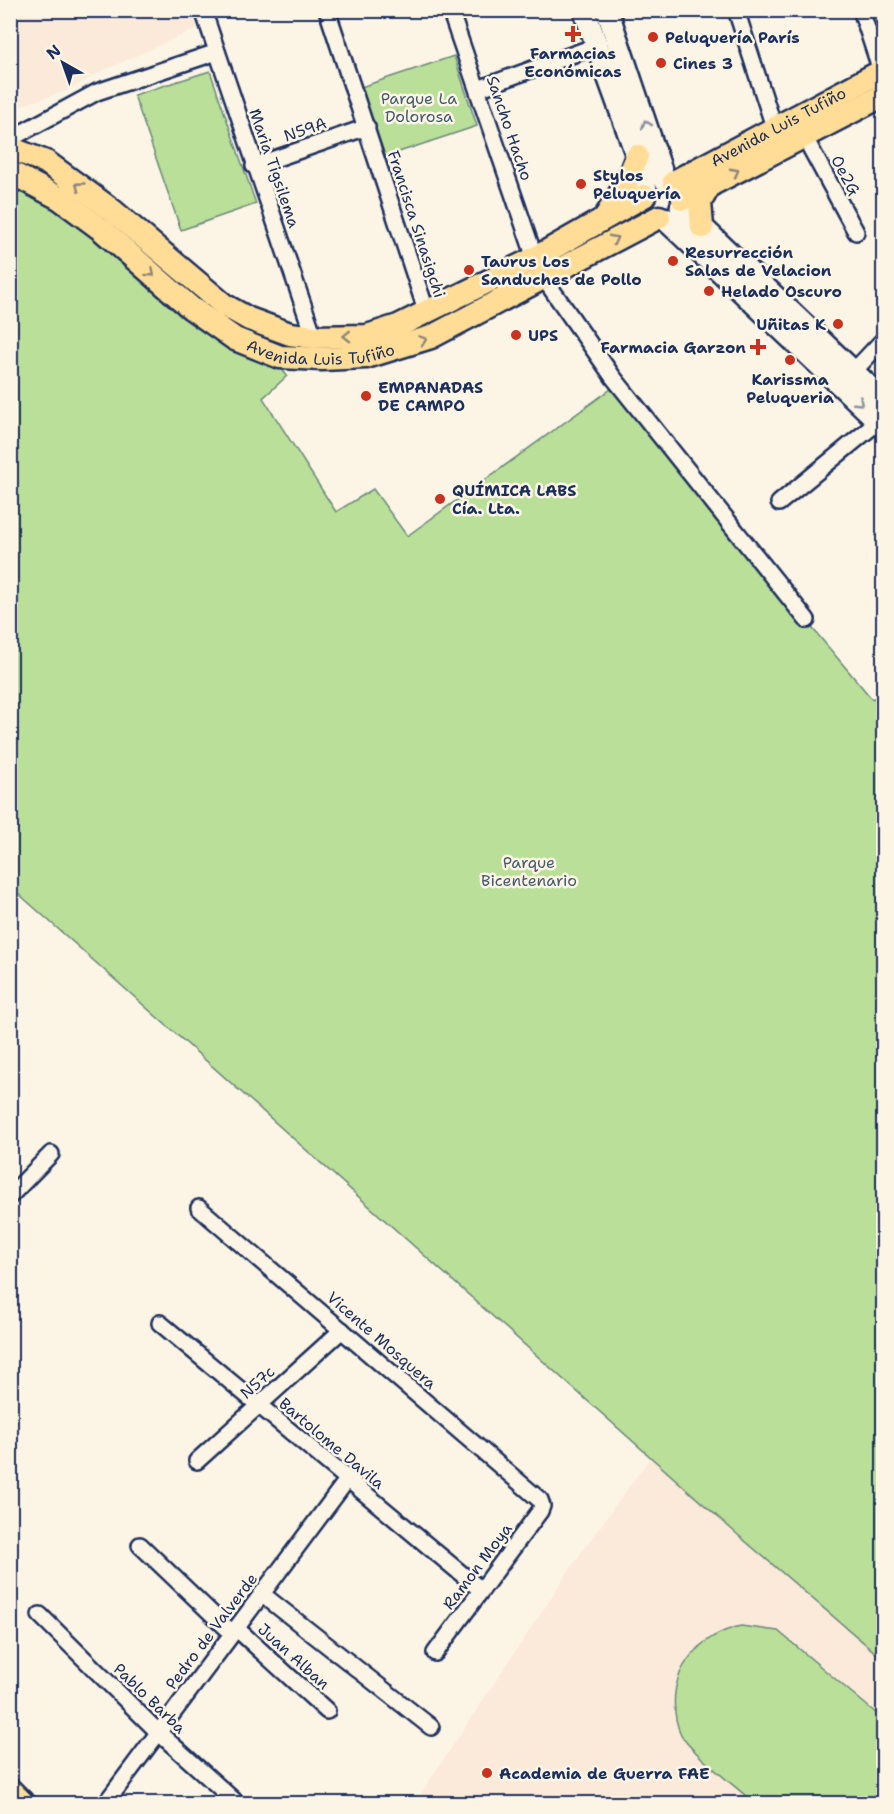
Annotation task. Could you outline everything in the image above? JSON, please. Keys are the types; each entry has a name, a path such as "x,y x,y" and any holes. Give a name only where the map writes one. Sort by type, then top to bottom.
{"main road":[{"path":"584,10 637,156 664,199 882,416"},
{"path":"607,10 664,199 702,227 853,372 882,416"},
{"name":"Avenida Luis Tufiño","path":"539,268 601,222 710,184 804,135 854,97 882,70"},
{"name":"Avenida Luis Tufiño","path":"10,148 46,162 118,229 200,315 235,339 280,357 322,359 366,357 431,337 483,297 664,199 774,127 854,97 884,95"},
{"path":"601,222 615,205 637,156"},
{"name":"Avenida Luis Tufiño","path":"10,172 118,229 224,305 249,319 290,334 314,337 367,336 427,313 483,297"},
{"path":"702,227 699,206 710,184"},
{"path":"10,1790 24,1803"}],"street":[{"name":"Maria Tigsilema","path":"203,10 254,166 314,337"},
{"name":"Francisca Sinasigchi","path":"327,10 427,313"},
{"name":"Sancho Hacho","path":"450,10 539,268 613,377 807,620"},
{"path":"736,10 774,127"},
{"path":"861,10 882,70"},
{"path":"478,89 596,46"},
{"path":"10,139 97,92 217,52"},
{"name":"N59A","path":"254,166 367,127"},
{"name":"Oe2G","path":"804,135 856,232"},
{"path":"853,372 884,339"},
{"path":"779,503 882,416"},
{"path":"10,1196 51,1154"},
{"name":"Vicente Mosquera","path":"199,1208 540,1500"},
{"name":"Bartolome Davila","path":"160,1323 482,1590"},
{"name":"N57c","path":"197,1461 342,1330"},
{"name":"Pedro de Valverde","path":"105,1803 347,1479"},
{"name":"Ramon Moya","path":"435,1653 540,1511 542,1506 540,1500"},
{"name":"Juan Alban","path":"140,1545 327,1711"},
{"path":"262,1594 431,1728"},
{"name":"Pablo Barba","path":"40,1615 158,1732 238,1803"}],"shaded area":[{"path":"10,11 192,11 198,28 102,71 66,91 11,109"},
{"path":"651,1457 883,1659 883,1803 414,1804 583,1550"}],"green space":[{"name":"Parque La Dolorosa","path":"454,56 477,126 384,157 361,87"},
{"path":"210,71 256,204 181,230 134,95"},
{"name":"Parque Bicentenario","path":"11,189 72,212 280,366 287,376 263,398 336,512 373,489 407,536 611,389 872,699 883,693 883,1659 738,1535 11,887"},
{"path":"741,1626 778,1631 883,1719 883,1803 754,1803 710,1766 686,1742 678,1728 675,1712 677,1681 683,1668 691,1656 713,1637"}],"place":[{"name":"Farmacias Económicas","path":"573,34"},
{"name":"Peluquería París","path":"653,37"},
{"name":"Cines 3","path":"661,63"},
{"name":"Stylos Peluquería","path":"581,184"},
{"name":"Resurrección Salas de Velacion","path":"673,261"},
{"name":"Taurus Los Sanduches de Pollo","path":"469,270"},
{"name":"Helado Oscuro","path":"709,291"},
{"name":"Uñitas K","path":"838,324"},
{"name":"UPS","path":"516,335"},
{"name":"Farmacia Garzon","path":"758,347"},
{"name":"Karissma Peluqueria","path":"790,360"},
{"name":"EMPANADAS DE CAMPO","path":"366,396"},
{"name":"QUÍMICA LABS Cía. Lta.","path":"440,499"},
{"name":"Academia de Guerra FAE","path":"487,1773"}]}
